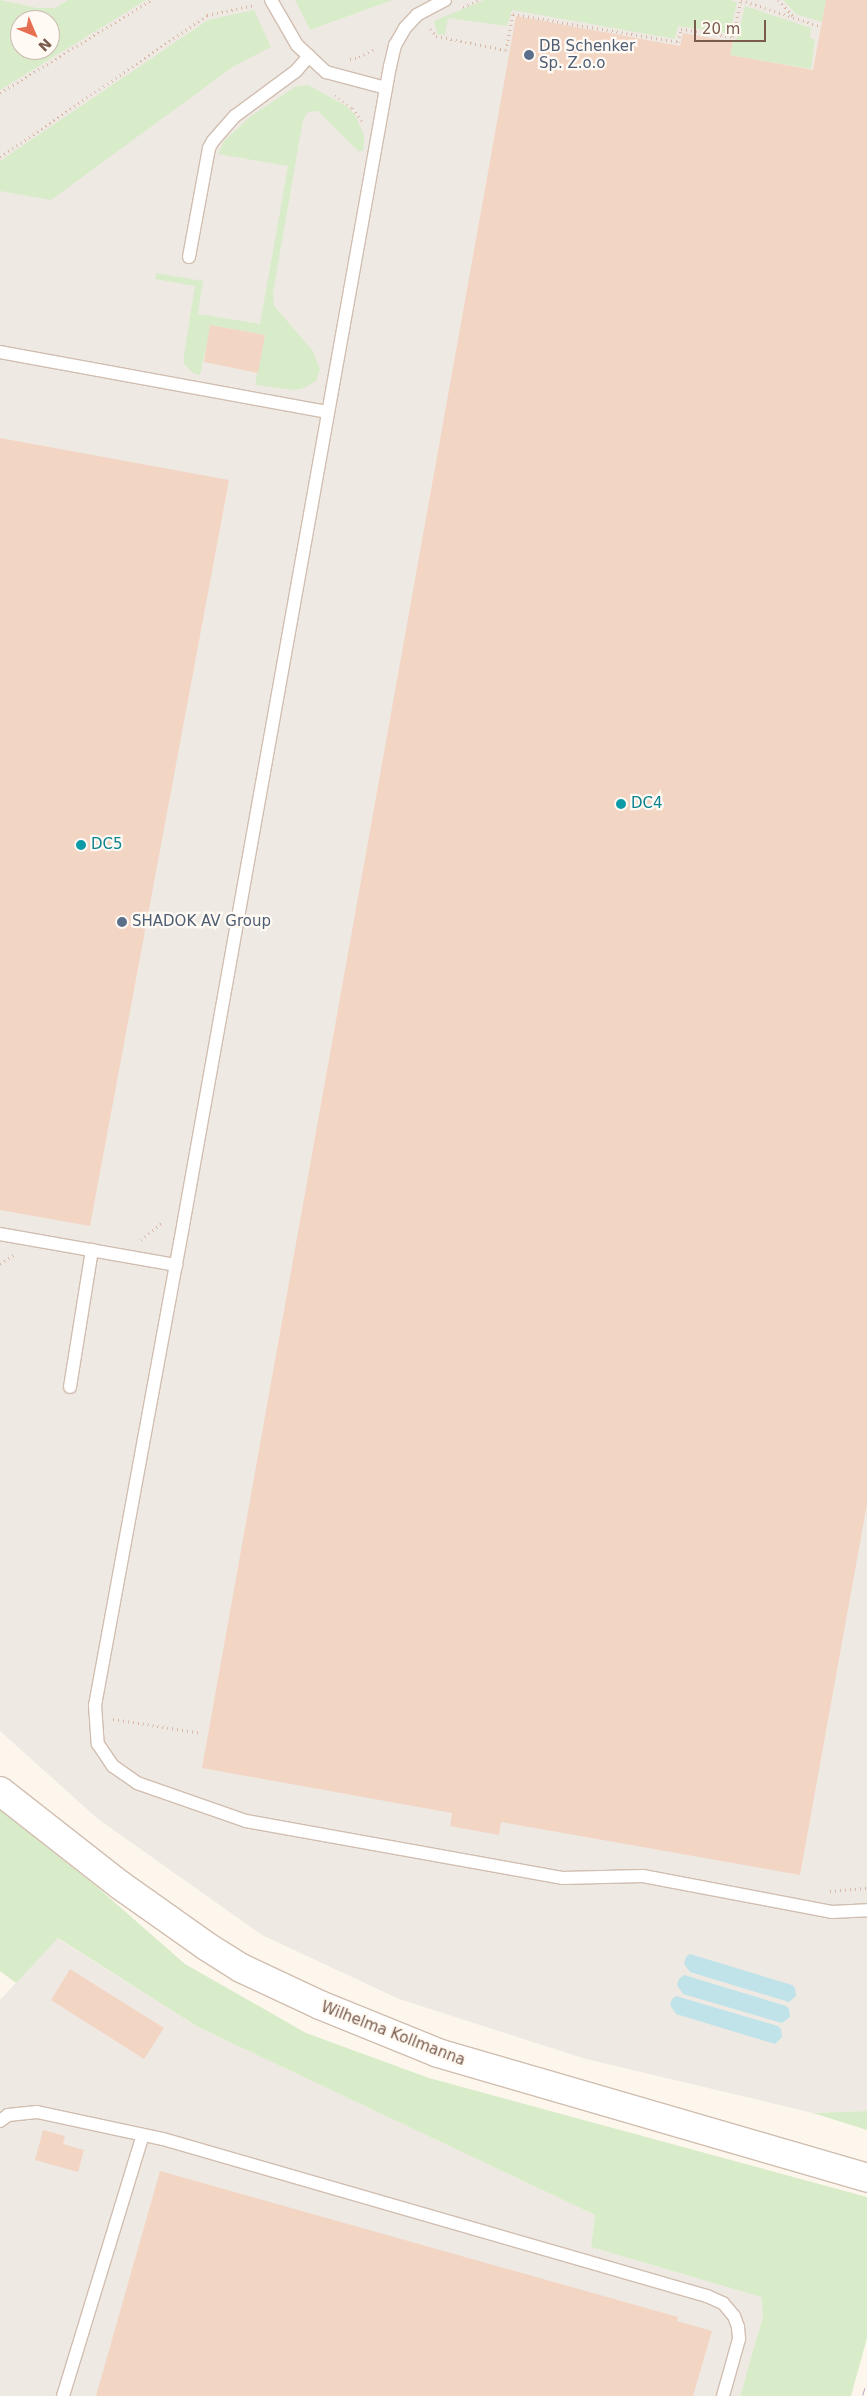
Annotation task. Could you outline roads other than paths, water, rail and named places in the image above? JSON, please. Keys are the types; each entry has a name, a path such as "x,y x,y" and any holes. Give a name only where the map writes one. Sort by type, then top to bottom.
{"street":[{"name":"Wilhelma Kollmanna","path":"0,1791 102,1871 188,1934 241,1968 299,1996 446,2056 647,2112 776,2153 867,2178"}],"lane":[{"path":"271,0 297,45 326,72 386,88"},
{"path":"445,0 417,15 405,28 395,45 386,88 176,1265 95,1706 98,1744 113,1766 137,1783 246,1821 562,1878 643,1876 832,1912 867,1910"},
{"path":"189,257 210,148 213,141 235,116 296,71 309,56"},
{"path":"0,352 328,412"},
{"path":"0,1234 176,1265"},
{"path":"70,1388 92,1250"},
{"path":"0,2121 8,2115 37,2112 143,2135 669,2285 723,2303 734,2316 739,2339 723,2396"},
{"path":"62,2396 143,2135"}],"water":[{"path":"690,1954 792,1985 795,1988 796,1996 789,2002 690,1972 684,1964 686,1957"},
{"path":"684,1975 786,2006 789,2009 790,2017 782,2023 683,1994 677,1985 679,1979"},
{"path":"676,1996 778,2026 781,2029 782,2037 775,2044 676,2014 670,2005 672,1999"}],"railway":[{"path":"865,2396 867,2389"}],"place":[{"name":"DB Schenker Sp. Z.o.o","path":"529,55"},
{"name":"DC4","path":"621,804"},
{"name":"DC5","path":"81,845"},
{"name":"SHADOK AV Group","path":"122,922"}]}
